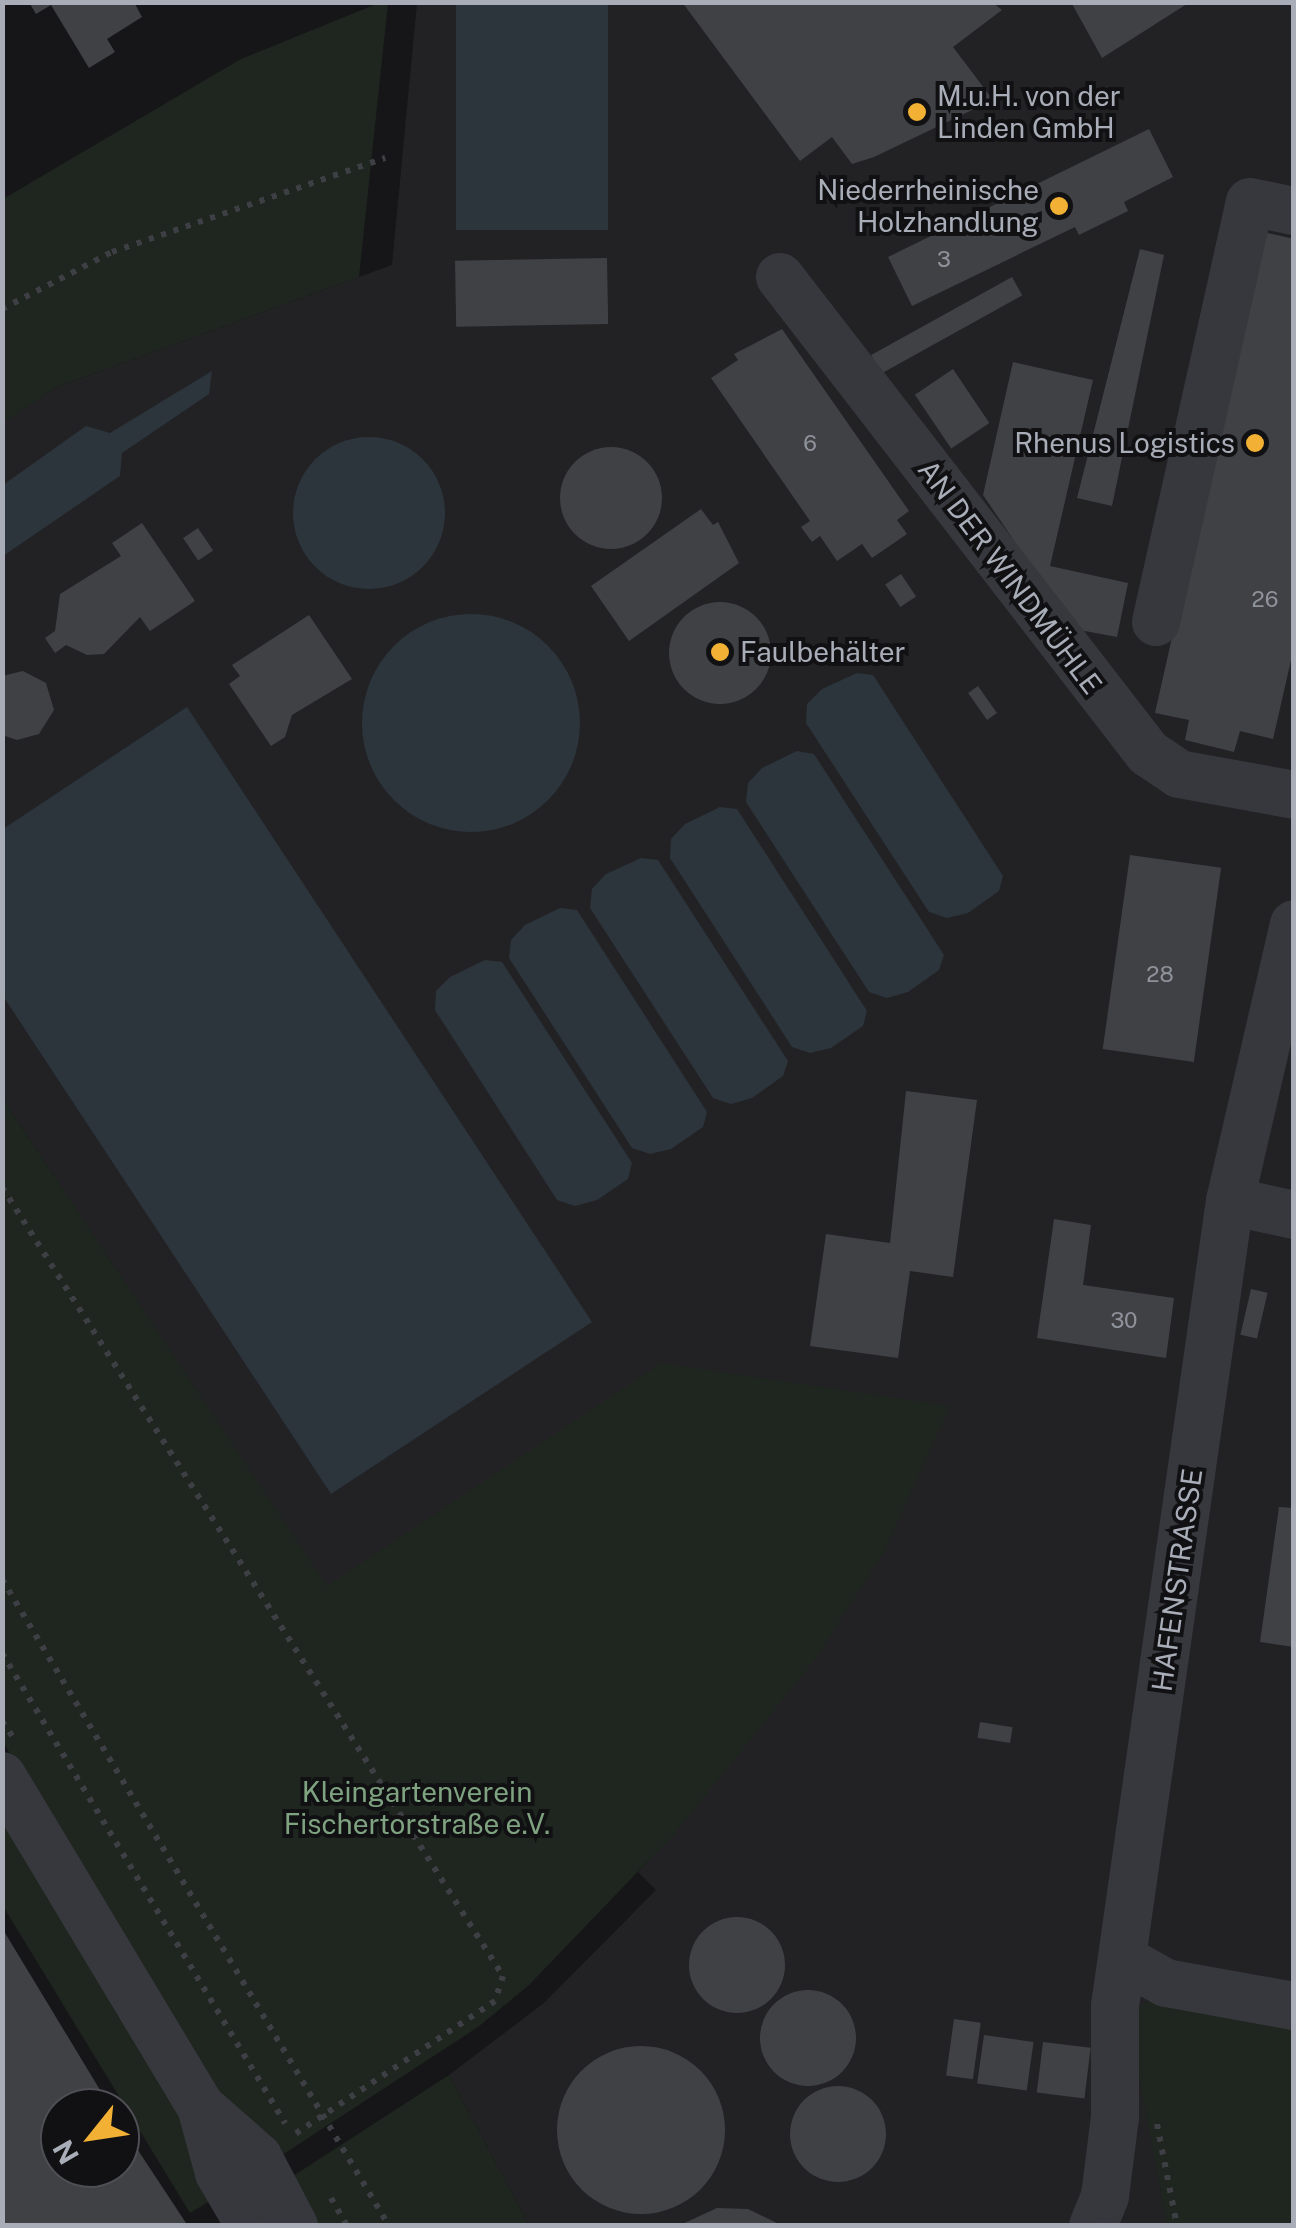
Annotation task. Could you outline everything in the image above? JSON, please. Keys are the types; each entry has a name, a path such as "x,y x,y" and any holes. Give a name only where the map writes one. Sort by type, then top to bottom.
{"street":[{"path":"1156,622 1250,202 1294,211"},
{"name":"AN DER WINDMÜHLE","path":"780,278 1148,753 1179,774 1294,795"},
{"name":"HAFENSTRASSE","path":"1093,2226 1104,2196 1115,2116 1114,2006 1230,1201 1294,924"},
{"path":"1230,1201 1294,1215"},
{"path":"2,1776 201,2107 220,2173 250,2226"},
{"path":"1123,1959 1166,1982 1294,2006"},
{"path":"201,2107 258,2157 294,2226"}],"path":[{"path":"2,310 112,252 385,158"},
{"path":"2,1187 499,1963 502,1990 495,2000 293,2136"},
{"path":"2,1579 389,2226"},
{"path":"2,1653 286,2125"},
{"path":"338,2226 340,2214 347,2226"}],"shaded area":[{"path":"417,3 1293,3 1293,2225 529,2225 449,2075 544,2003 656,1890 638,1872 675,1832 452,1503 327,1587 3,1099 2,423 57,387 392,265"},
{"path":"456,3 608,3 608,230 456,230"},
{"path":"212,371 209,394 122,453 120,476 3,556 3,485 86,426 110,433"},
{"path":"369,437 398,443 422,460 439,484 445,513 439,542 422,566 398,583 369,589 340,583 316,566 299,542 293,513 299,484 316,460 340,443"},
{"path":"471,614 513,622 548,646 572,681 580,723 572,765 548,800 513,824 471,832 429,824 394,800 370,765 362,723 370,681 394,646 429,622"},
{"path":"857,673 873,675 1003,876 999,891 968,913 947,918 929,912 806,723 807,704 822,689"},
{"path":"187,707 592,1322 331,1494 3,996 3,829"},
{"path":"797,751 814,754 944,955 939,970 908,992 887,998 869,992 746,802 748,783 762,768"},
{"path":"720,807 737,809 867,1011 863,1026 831,1048 810,1053 792,1047 670,858 671,839 685,824"},
{"path":"641,858 658,860 788,1061 783,1076 752,1098 731,1104 713,1098 590,908 592,889 606,874"},
{"path":"560,908 577,910 707,1112 703,1127 671,1149 650,1154 632,1148 509,958 511,940 525,925"},
{"path":"485,960 502,962 632,1163 628,1179 597,1200 575,1206 557,1200 435,1010 436,991 450,977"}],"green space":[{"path":"379,3 388,3 359,277 57,387 3,423 3,199 241,59"},
{"name":"Kleingartenverein Fischertorstraße e.V.","path":"3,1099 327,1586 661,1363 950,1406 884,1552 816,1658 676,1832 529,1985 478,2027 276,2159 216,2095 3,1742"},
{"path":"3,1811 185,2114 215,2198 190,2213 140,2131 140,2088 114,2088 3,1906"},
{"path":"1152,1999 1293,2023 1293,2225 1167,2225 1139,2075 1137,2009"},
{"path":"449,2075 529,2225 307,2225 287,2180"}],"building":[{"path":"29,2 134,2 142,17 107,39 115,52 89,68 51,5 36,14"},
{"path":"682,2 992,2 1002,10 953,47 993,100 852,164 832,137 800,161"},
{"path":"1071,2 1190,2 1102,58"},
{"path":"1149,129 1173,177 1124,202 1128,211 1079,235 1075,227 912,306 888,257"},
{"name":"Rhenus Logistics","path":"1263,232 1294,239 1294,647 1273,739 1240,731 1234,752 1185,740 1189,720 1155,713"},
{"path":"1140,249 1164,255 1112,506 1077,498"},
{"path":"607,258 608,324 456,327 455,261"},
{"path":"1012,277 1022,295 881,373 871,355"},
{"path":"782,329 909,511 897,520 907,534 872,558 862,544 837,561 820,536 812,542 801,527 810,521 711,378 738,360 734,354"},
{"path":"1013,362 1093,380 1050,566 1128,583 1117,637 1074,629 983,495"},
{"path":"953,369 989,423 951,449 915,395"},
{"path":"611,447 631,451 647,462 658,478 662,498 658,518 647,534 631,545 611,549 591,545 575,534 564,518 560,498 564,478 575,462 591,451"},
{"path":"701,509 713,525 718,522 739,563 629,641 591,586"},
{"path":"142,523 195,601 150,631 140,617 104,654 87,655 66,645 55,653 45,638 55,631 60,594 121,556 112,543"},
{"path":"198,528 213,550 198,560 183,538"},
{"path":"901,574 916,596 900,607 885,585"},
{"name":"Faulbehälter","path":"720,602 740,606 756,617 767,633 771,653 767,673 756,689 740,700 720,704 700,700 684,689 673,673 669,653 673,633 684,617 700,606"},
{"path":"309,615 352,679 292,715 285,737 271,746 229,684 240,676 232,665"},
{"path":"23,671 46,683 54,710 39,734 17,740 2,735 2,676"},
{"path":"978,686 997,713 987,720 968,693"},
{"path":"1130,855 1221,868 1194,1062 1103,1049"},
{"path":"906,1091 977,1100 953,1277 910,1271 898,1358 810,1346 826,1234 890,1243"},
{"path":"1054,1219 1091,1225 1083,1285 1174,1298 1166,1358 1037,1338"},
{"path":"1251,1289 1268,1293 1257,1339 1240,1335"},
{"path":"1279,1507 1294,1508 1294,1647 1260,1642"},
{"path":"980,1722 1013,1727 1010,1743 977,1738"},
{"path":"737,1917 755,1921 771,1931 781,1947 785,1965 781,1983 771,1999 755,2009 737,2013 719,2009 703,1999 693,1983 689,1965 693,1947 703,1931 719,1921"},
{"path":"2,1928 99,2088 40,2088 40,2188 140,2188 140,2153 188,2226 2,2226"},
{"path":"808,1990 826,1994 842,2004 852,2020 856,2038 852,2056 842,2072 826,2082 808,2086 790,2082 774,2072 764,2056 760,2038 764,2020 774,2004 790,1994"},
{"path":"954,2019 981,2023 973,2079 946,2075"},
{"path":"984,2035 1034,2042 1027,2090 977,2084"},
{"path":"1043,2042 1091,2048 1084,2098 1037,2093"},
{"path":"641,2046 673,2052 701,2070 719,2098 725,2130 719,2162 701,2190 673,2208 641,2214 609,2208 581,2190 563,2162 557,2130 563,2098 581,2070 609,2052"},
{"path":"838,2086 856,2090 872,2100 882,2116 886,2134 882,2152 872,2168 856,2178 838,2182 820,2178 804,2168 794,2152 790,2134 794,2116 804,2100 820,2090"},
{"path":"717,2208 748,2209 783,2226 678,2226"}],"place":[{"name":"M.u.H. von der Linden GmbH","path":"917,112"},
{"name":"Niederrheinische Holzhandlung","path":"1059,206"},
{"name":"Rhenus Logistics","path":"1255,443"},
{"name":"Faulbehälter","path":"720,652"}]}
